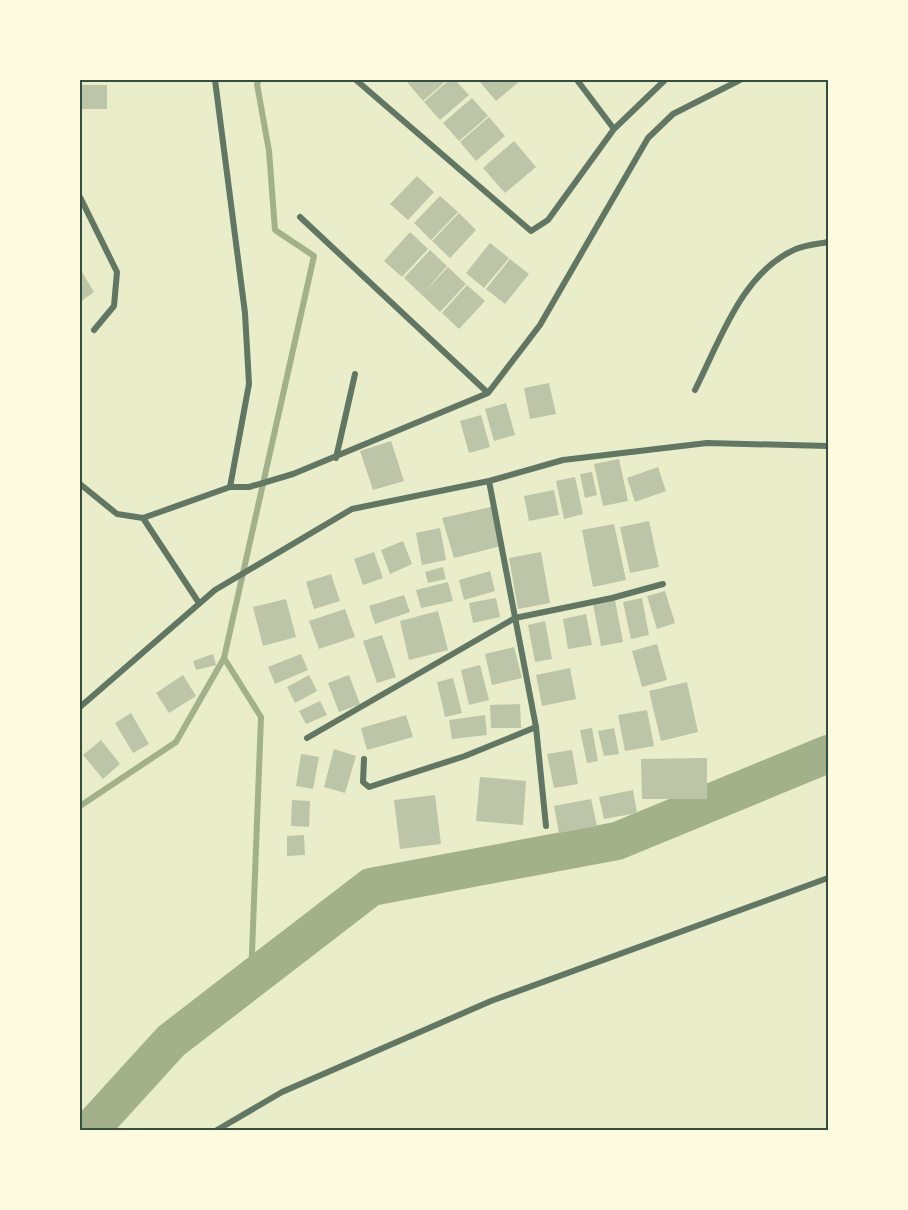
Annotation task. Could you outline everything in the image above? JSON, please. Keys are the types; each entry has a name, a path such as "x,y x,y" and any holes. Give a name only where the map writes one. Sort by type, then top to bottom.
{"street":[{"path":"215,80 245,313 249,384 230,487"},
{"path":"356,80 531,231 548,220 614,129 665,80"},
{"path":"577,80 614,129"},
{"path":"80,484 117,514 143,518 230,487 249,487 293,474 488,393 540,325 648,138 673,114 740,80"},
{"path":"80,197 117,272 114,306 94,330"},
{"path":"300,217 488,393"},
{"path":"695,390 745,292 763,271 798,248 828,242"},
{"path":"336,458 355,374"},
{"path":"80,707 215,590 352,509 489,481 563,460 707,443 828,446"},
{"path":"489,481 536,727 546,826"},
{"path":"143,518 199,603"},
{"path":"307,738 515,618 612,598 663,584"},
{"path":"364,759 363,782 369,787 465,756 536,727"},
{"path":"218,1131 282,1092 460,1014 828,878"}],"building":[{"path":"410,80 447,80 423,101 407,82"},
{"path":"449,80 455,80 469,95 440,120 424,102"},
{"path":"483,80 521,80 496,101 480,82"},
{"path":"80,85 107,85 107,109 80,109"},
{"path":"472,98 488,116 459,141 443,123"},
{"path":"489,117 505,136 476,161 460,142"},
{"path":"514,141 536,167 505,193 483,168"},
{"path":"417,176 434,192 408,220 390,204"},
{"path":"440,196 458,212 431,240 414,223"},
{"path":"459,213 476,230 450,258 432,241"},
{"path":"410,232 428,249 402,277 384,261"},
{"path":"490,243 509,258 484,288 466,273"},
{"path":"430,250 447,266 422,295 404,278"},
{"path":"510,259 529,274 505,304 486,289"},
{"path":"448,267 466,284 440,312 422,295"},
{"path":"82,272 94,292 80,302 80,273"},
{"path":"467,285 485,301 459,329 442,313"},
{"path":"549,383 556,414 530,419 524,388"},
{"path":"506,403 515,435 494,441 485,409"},
{"path":"481,415 490,447 469,453 460,421"},
{"path":"391,441 404,481 373,490 360,451"},
{"path":"619,459 628,501 603,506 594,464"},
{"path":"658,467 666,491 635,502 627,478"},
{"path":"592,472 597,495 585,498 580,474"},
{"path":"575,477 583,514 564,519 556,481"},
{"path":"554,490 559,515 529,521 524,496"},
{"path":"491,507 501,546 454,558 442,518"},
{"path":"649,521 659,567 630,573 620,527"},
{"path":"614,524 626,580 593,587 582,530"},
{"path":"440,528 446,560 422,565 416,533"},
{"path":"403,541 412,564 390,574 381,550"},
{"path":"374,552 383,578 363,585 354,559"},
{"path":"541,552 550,603 518,609 509,558"},
{"path":"443,567 446,579 428,583 425,572"},
{"path":"490,571 495,591 464,600 459,580"},
{"path":"331,574 340,601 314,609 306,582"},
{"path":"448,582 453,601 421,608 416,590"},
{"path":"665,591 675,623 657,629 647,596"},
{"path":"404,595 410,612 375,624 369,606"},
{"path":"496,598 500,617 473,623 469,603"},
{"path":"642,598 649,635 631,639 623,602"},
{"path":"286,599 296,637 263,646 253,607"},
{"path":"615,600 623,642 601,646 593,604"},
{"path":"345,609 355,637 319,649 309,621"},
{"path":"438,611 448,650 409,660 400,621"},
{"path":"586,614 592,645 568,649 563,619"},
{"path":"545,621 552,659 535,662 528,625"},
{"path":"382,635 396,677 377,683 363,641"},
{"path":"657,644 667,680 642,687 632,651"},
{"path":"514,647 522,678 492,685 485,654"},
{"path":"213,654 216,665 196,670 193,661"},
{"path":"301,654 308,670 275,684 268,667"},
{"path":"480,665 489,700 469,705 461,670"},
{"path":"570,668 576,699 542,706 536,675"},
{"path":"183,675 196,696 169,713 156,693"},
{"path":"309,675 317,691 295,703 287,687"},
{"path":"349,675 360,704 339,712 328,683"},
{"path":"453,678 462,713 445,717 437,682"},
{"path":"687,682 698,732 661,741 649,691"},
{"path":"320,701 327,715 306,724 299,711"},
{"path":"520,704 521,728 491,728 490,705"},
{"path":"647,710 654,746 625,751 618,715"},
{"path":"131,713 149,744 133,753 115,723"},
{"path":"406,715 413,737 367,750 361,728"},
{"path":"485,715 487,735 452,739 449,720"},
{"path":"592,728 598,761 587,763 580,730"},
{"path":"614,728 619,754 604,756 598,731"},
{"path":"101,740 120,764 103,779 83,755"},
{"path":"334,749 356,756 345,793 324,787"},
{"path":"572,750 578,784 554,788 547,754"},
{"path":"301,754 319,757 313,789 296,786"},
{"path":"707,758 707,799 642,799 641,759"},
{"path":"480,777 526,781 523,825 476,821"},
{"path":"633,790 637,813 604,819 599,797"},
{"path":"435,795 441,844 400,849 394,800"},
{"path":"591,799 597,826 559,833 554,806"},
{"path":"292,800 310,801 309,827 291,826"},
{"path":"304,835 305,855 287,856 287,836"}],"waterway":[{"path":"251,979 261,717 224,658 314,256 275,230 269,151 257,84 259,80"},
{"path":"80,806 176,742 224,658"},
{"path":"90,1130 171,1041 371,887 617,841 828,754"}]}
